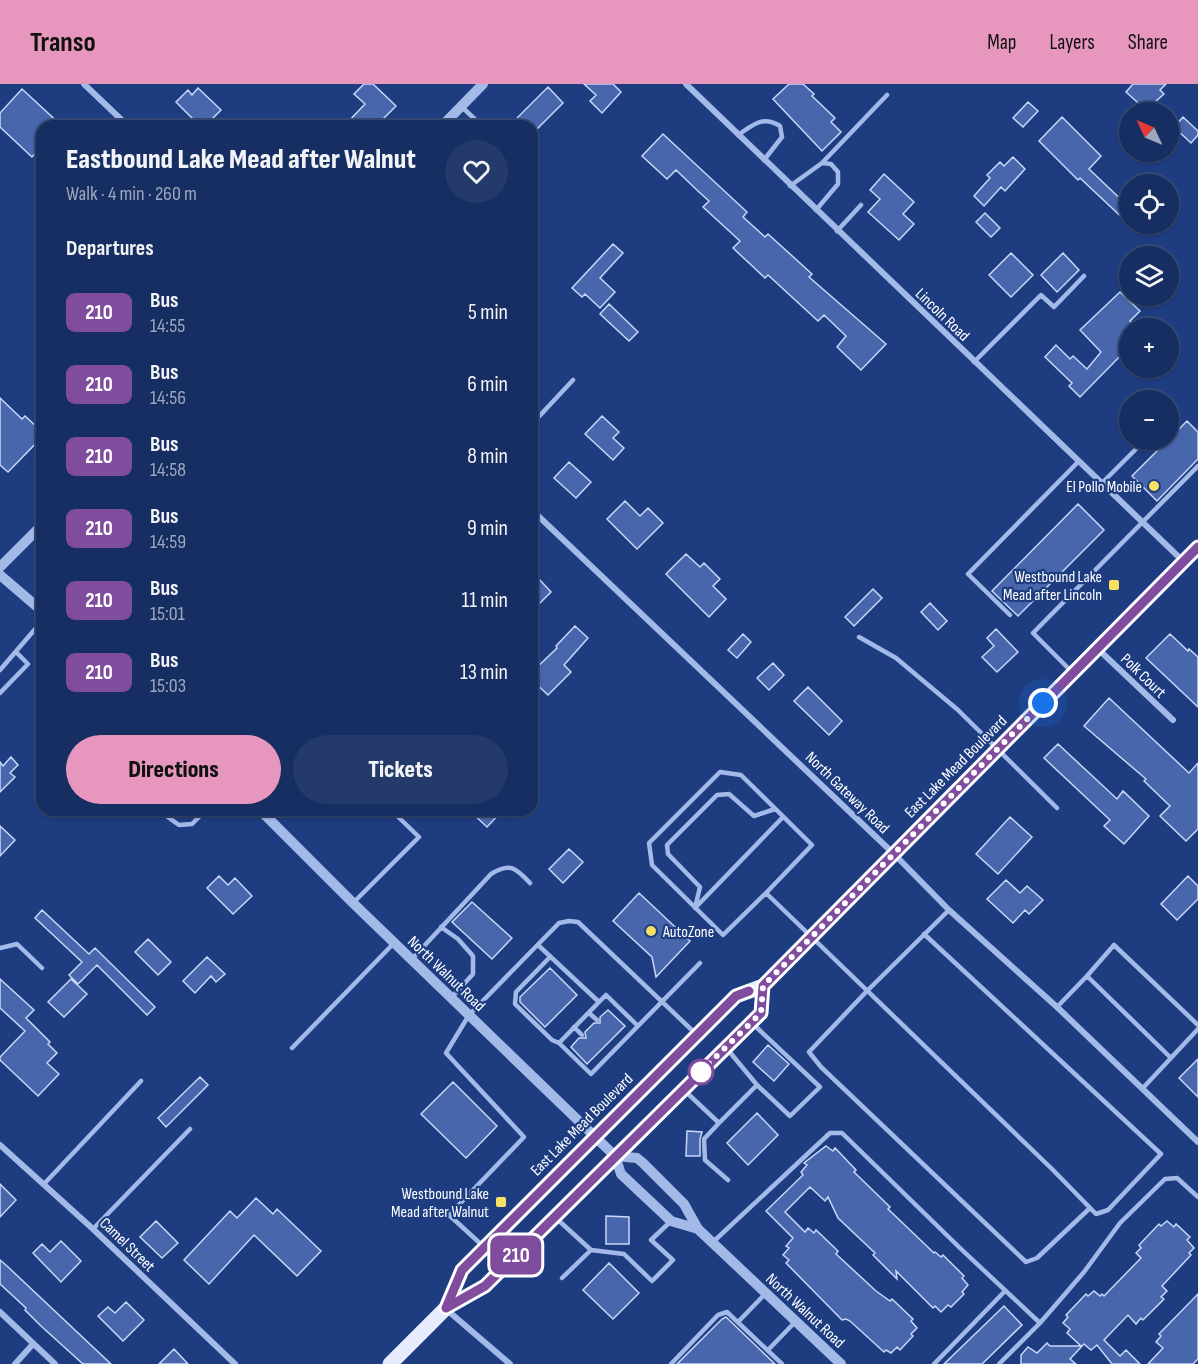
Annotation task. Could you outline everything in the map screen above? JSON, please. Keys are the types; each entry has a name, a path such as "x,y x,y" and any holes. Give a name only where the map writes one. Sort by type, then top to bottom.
{"main road":[{"name":"East Lake Mead Boulevard","path":"446,1308 462,1270 594,1137 736,996 763,986 1097,648 1193,556"},
{"name":"East Lake Mead Boulevard","path":"390,1364 446,1308 485,1286 761,1013 763,986"}],"street":[{"path":"84,84 122,120"},
{"path":"448,120 483,84"},
{"name":"Lincoln Road","path":"686,84 1142,522 1193,556"},
{"name":"North Gateway Road","path":"538,516 894,854 949,910 1057,1007 1198,1142"},
{"path":"0,567 36,531"},
{"path":"0,575 36,605"},
{"name":"Polk Court","path":"1097,648 1173,720"},
{"name":"North Walnut Road","path":"270,816 352,903 615,1156 621,1174 671,1221 698,1229"},
{"name":"Camel Street","path":"0,1145 93,1229 233,1363"},
{"name":"North Walnut Road","path":"615,1156 637,1158 643,1162 684,1204 698,1229 796,1321 834,1361"},
{"path":"446,1308 510,1364"},
{"path":"0,1312 55,1364"},
{"path":"15,1364 33,1344"}],"lane":[{"path":"790,186 822,163 887,95"},
{"path":"462,106 476,120"},
{"path":"738,135 763,120 771,120 780,126 782,137 764,160"},
{"path":"816,210 838,184 838,172 831,164 822,163"},
{"path":"837,231 861,206"},
{"path":"974,362 1041,295 1054,308 1084,276"},
{"path":"538,418 573,380"},
{"path":"1102,483 1135,450"},
{"path":"1010,615 968,574 1079,460"},
{"path":"1073,673 1033,633 1198,466"},
{"path":"0,670 36,628"},
{"path":"859,637 896,658 958,710 1057,807"},
{"path":"0,693 28,664 16,652"},
{"path":"720,772 741,775 775,809 812,845 723,935 652,865 649,843 720,772"},
{"path":"695,908 700,887 668,854 667,845 717,795 729,794 754,816 775,809"},
{"path":"166,816 179,825 192,824 200,816"},
{"path":"352,903 419,837 397,816"},
{"path":"695,908 783,817"},
{"path":"751,850 757,854"},
{"path":"738,863 744,868"},
{"path":"412,959 485,879 497,870 508,867 516,869 530,883"},
{"path":"777,869 784,874"},
{"path":"724,879 729,883"},
{"path":"763,884 811,937 866,992 1052,1168 1089,1208 1096,1214 1108,1210 1161,1154 924,934"},
{"path":"747,899 753,905"},
{"path":"949,910 809,1052 820,1067 1026,1262 1037,1258 1089,1208"},
{"path":"484,1248 449,1215 524,1137 446,1053 469,1015 559,923 578,922 697,1035"},
{"path":"441,927 458,939 473,956 472,974 452,997"},
{"path":"292,1048 394,942"},
{"path":"0,948 17,944 42,968"},
{"path":"538,945 599,1002"},
{"path":"1057,1007 1114,945 1198,1027 1142,1089"},
{"path":"550,957 516,992 515,1004 591,1074 700,963"},
{"path":"1087,976 1171,1058"},
{"path":"559,1043 606,995 638,1026"},
{"path":"589,1013 597,1020"},
{"path":"726,1047 757,1085 790,1116 820,1087 751,1022"},
{"path":"574,1027 582,1035"},
{"path":"615,1038 621,1044"},
{"path":"600,1052 606,1058"},
{"path":"44,1184 141,1081"},
{"path":"728,1180 705,1160 704,1139 757,1085"},
{"path":"683,1089 719,1123"},
{"path":"93,1229 190,1129"},
{"path":"712,1242 830,1133 842,1133 1005,1292 1040,1323"},
{"path":"999,1364 1040,1323 1083,1272 1119,1223 1165,1179 1177,1178 1198,1197"},
{"path":"555,1217 591,1250 624,1254 652,1281 673,1260 651,1240 671,1221"},
{"path":"562,1278 591,1250"},
{"path":"934,1364 1005,1292"},
{"path":"738,1322 766,1293"},
{"path":"671,1364 718,1315 727,1312 782,1364"},
{"path":"768,1350 796,1321"}],"building":[{"path":"364,84 373,84 396,106 382,120 350,120 365,104 354,94"},
{"path":"584,84 613,84 621,92 602,113 590,101 596,95"},
{"path":"789,84 803,84 835,118 831,122 841,132 822,151 773,99"},
{"path":"1133,84 1166,84 1160,90 1164,94 1155,102 1137,102 1126,92"},
{"path":"548,87 563,103 538,128 538,120 515,120"},
{"path":"198,88 221,110 211,120 194,120 176,102 188,90 192,95"},
{"path":"22,89 56,120 36,120 36,153 32,157 0,127 0,113"},
{"path":"1028,102 1038,111 1023,127 1013,118"},
{"path":"1062,117 1101,156 1089,169 1119,198 1119,215 1080,178 1078,180 1039,141"},
{"path":"1183,117 1198,131 1198,135 1191,143 1179,132 1179,121"},
{"path":"663,134 747,212 743,217 765,237 768,234 812,274 809,277 886,344 861,370 837,347 846,336 824,315 818,321 768,275 765,278 733,248 740,241 703,207 709,201 676,170 667,179 642,156"},
{"path":"1013,157 1025,169 1005,191 1001,187 984,206 974,196 990,178 987,175 1000,162 1004,166"},
{"path":"884,174 914,202 903,214 914,224 899,240 868,212 880,199 870,190"},
{"path":"985,213 1000,228 991,237 976,222"},
{"path":"613,244 623,253 600,278 615,292 600,308 585,294 582,297 572,288"},
{"path":"1011,253 1033,275 1011,297 989,275"},
{"path":"1063,253 1079,270 1057,292 1041,275"},
{"path":"1119,293 1119,306 1135,306 1140,311 1133,318 1119,318 1119,357 1080,397 1069,386 1072,383 1045,357 1056,345 1070,359 1073,356 1087,369 1101,352 1080,330"},
{"path":"609,304 638,332 629,341 600,314"},
{"path":"0,398 22,419 25,416 36,426 36,443 8,472 0,465"},
{"path":"602,416 619,432 613,438 624,448 613,460 585,434"},
{"path":"1187,421 1198,432 1198,459 1157,501 1132,476 1158,450 1179,450 1179,429"},
{"path":"569,462 591,482 576,498 554,478"},
{"path":"625,501 640,516 648,508 663,523 637,549 607,519"},
{"path":"1078,504 1104,530 1018,616 992,591"},
{"path":"686,554 700,567 704,563 720,579 713,586 726,599 709,617 666,574"},
{"path":"538,580 551,592 538,605"},
{"path":"873,589 882,598 854,626 845,617"},
{"path":"930,603 947,621 938,630 921,612"},
{"path":"575,626 588,638 564,665 571,672 548,695 538,686 538,666 557,648 556,646"},
{"path":"996,629 1018,652 997,672 982,657 994,646 987,638"},
{"path":"743,634 751,642 737,658 728,650"},
{"path":"1170,634 1198,657 1198,707 1146,658"},
{"path":"773,663 784,675 769,690 757,678"},
{"path":"808,687 842,721 829,735 794,701"},
{"path":"1109,698 1189,773 1198,763 1198,829 1186,841 1160,816 1170,806 1144,781 1146,779 1084,726"},
{"path":"1058,744 1117,799 1123,791 1149,816 1124,844 1104,826 1110,820 1044,758"},
{"path":"11,757 18,765 10,773 15,777 0,792 0,762 3,766"},
{"path":"475,816 497,816 487,827"},
{"path":"1010,817 1032,837 998,874 976,854"},
{"path":"0,826 15,840 0,856"},
{"path":"569,849 583,862 563,883 549,869"},
{"path":"219,876 228,885 235,878 252,896 233,914 207,888"},
{"path":"1188,876 1198,886 1198,899 1177,920 1161,904"},
{"path":"1006,880 1020,893 1027,886 1043,900 1029,914 1025,910 1013,923 987,899"},
{"name":"AutoZone","path":"639,893 690,941 656,977 652,957 613,921"},
{"path":"472,902 512,938 492,959 452,922"},
{"path":"42,910 89,954 95,948 155,1007 147,1015 97,965 78,984 69,975 82,962 35,918"},
{"path":"148,939 171,962 158,975 135,952"},
{"path":"207,957 225,974 216,982 211,976 195,993 183,981"},
{"path":"550,968 577,995 545,1027 520,1002 520,997"},
{"path":"0,979 34,1010 26,1018 50,1042 48,1044 57,1053 47,1063 59,1074 38,1096 0,1060 0,1057 25,1031 0,1008"},
{"path":"71,979 87,994 64,1017 48,1002"},
{"path":"608,1010 625,1026 587,1064 571,1047 579,1038 586,1038 585,1032 594,1023 600,1023 600,1017"},
{"path":"768,1045 789,1064 774,1081 753,1062"},
{"path":"1198,1059 1198,1097 1179,1078"},
{"path":"200,1077 208,1085 166,1127 158,1118"},
{"path":"453,1082 497,1126 466,1158 421,1114"},
{"path":"757,1113 778,1135 748,1165 727,1143"},
{"path":"687,1131 702,1132 700,1156 686,1156"},
{"path":"826,1146 833,1151 835,1148 856,1170 854,1172 890,1207 888,1209 934,1253 941,1257 943,1255 964,1276 962,1278 968,1285 962,1292 964,1294 951,1307 948,1305 941,1312 935,1306 933,1308 896,1271 897,1279 873,1255 875,1253 838,1218 828,1197 825,1201 810,1187 785,1212 805,1232 808,1228 814,1233 816,1230 838,1251 836,1254 876,1291 890,1301 892,1299 913,1319 911,1321 917,1328 900,1350 897,1347 891,1353 886,1350 884,1352 850,1321 842,1320 786,1263 789,1260 783,1255 789,1248 786,1246 793,1238 766,1211 803,1175 801,1172 807,1165 804,1163"},
{"path":"0,1184 16,1200 0,1217"},
{"path":"256,1198 273,1214 277,1209 321,1251 297,1276 254,1235 209,1284 184,1260 230,1211 237,1218"},
{"path":"606,1216 629,1217 629,1244 606,1244"},
{"path":"156,1221 178,1243 162,1258 140,1237"},
{"path":"1167,1221 1174,1227 1176,1224 1190,1237 1187,1240 1194,1248 1189,1253 1191,1255 1162,1286 1167,1291 1161,1297 1164,1299 1143,1320 1141,1318 1136,1324 1128,1315 1104,1340 1120,1356 1126,1350 1140,1364 1112,1364 1097,1345 1091,1350 1084,1344 1070,1359 1076,1364 1021,1364 1021,1355 1028,1347 1037,1353 1047,1343 1050,1346 1081,1346 1067,1333 1070,1329 1063,1323 1068,1317 1066,1315 1086,1294 1088,1296 1094,1291 1104,1296 1141,1258 1136,1253 1141,1248 1139,1245 1159,1224 1161,1226"},
{"path":"61,1241 81,1261 61,1282 33,1253 42,1244 50,1252"},
{"path":"0,1260 111,1364 83,1364 41,1326 25,1310 26,1308 0,1284"},
{"path":"609,1263 639,1293 613,1319 583,1290"},
{"path":"1198,1294 1198,1359 1193,1364 1148,1364 1163,1348 1156,1342 1161,1336 1159,1334"},
{"path":"126,1302 144,1320 123,1341 98,1316 108,1307 115,1313"},
{"path":"1004,1306 1022,1325 982,1364 944,1364"},
{"path":"726,1317 775,1364 677,1364 722,1319"},
{"path":"174,1349 188,1364 159,1364"}],"bus line":[{"name":"210","path":"749,991 736,996 462,1270 446,1308 485,1286 761,1013 763,986 1198,547"}],"place":[{"name":"El Pollo Mobile","path":"1154,486"},
{"name":"Westbound Lake Mead after Lincoln","path":"1114,585"},
{"name":"AutoZone","path":"651,931"},
{"name":"Westbound Lake Mead after Walnut","path":"501,1202"}],"route":[{"path":"701,1072 697,1075 761,1013 763,986 1043,703"}]}
